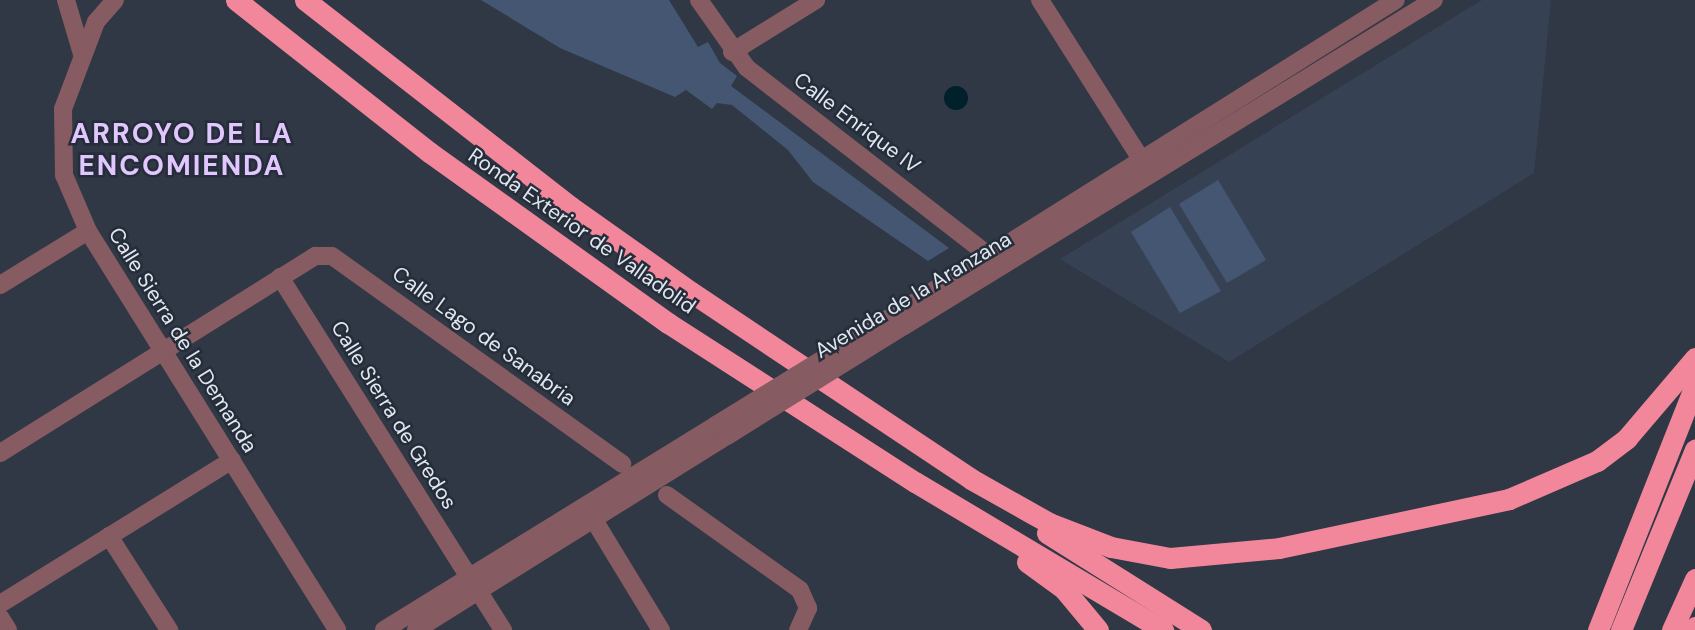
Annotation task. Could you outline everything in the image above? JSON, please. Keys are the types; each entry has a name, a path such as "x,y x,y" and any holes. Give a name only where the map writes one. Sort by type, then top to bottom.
{"highway":[{"name":"Ronda Exterior de Valladolid","path":"236,0 545,237 915,482"},
{"name":"Ronda Exterior de Valladolid","path":"305,0 571,207 971,479"},
{"path":"971,479 1049,523 1142,554 1202,557 1279,548 1509,499 1550,484 1627,438 1695,358"},
{"path":"1598,630 1695,385"},
{"path":"1621,630 1695,450"},
{"path":"971,479 1202,630"},
{"path":"915,482 1064,589 1098,630"},
{"path":"915,482 1163,630"},
{"path":"1672,630 1695,579"}],"street":[{"path":"66,0 82,54"},
{"path":"93,0 96,22"},
{"name":"Calle Sierra de la Demanda","path":"116,0 96,22 63,109 61,137 64,175 88,231 337,630"},
{"name":"Calle Enrique IV","path":"699,0 732,52 998,262"},
{"path":"732,52 816,0"},
{"path":"1040,0 1142,161"},
{"name":"Avenida de la Aranzana","path":"416,630 474,585 900,320 1434,0"},
{"name":"Avenida de la Aranzana","path":"998,262 1142,161 1393,1"},
{"path":"0,285 88,231"},
{"name":"Calle Lago de Sanabria","path":"280,277 315,256 332,256 622,464"},
{"path":"0,453 280,277"},
{"name":"Calle Sierra de Gredos","path":"280,277 503,630"},
{"name":"Avenida de la Aranzana","path":"384,630 594,520 722,431"},
{"path":"0,604 232,460"},
{"path":"667,495 800,590 808,608 797,630"},
{"path":"594,520 661,630"},
{"path":"109,536 169,630"},
{"path":"0,617 8,630"}],"shaded area":[{"path":"481,0 669,0 698,47 708,42 720,63 737,76 731,86 949,248 928,261 813,182 788,150 732,105 717,103 712,109 686,90 675,97 560,48"},
{"path":"1482,0 1551,0 1534,173 1229,362 1060,259"},
{"path":"956,86 967,93 968,98 961,109 956,110 945,103 944,98 951,87"},
{"path":"1218,180 1266,260 1227,283 1179,204"},
{"path":"1170,207 1221,291 1180,313 1131,232"}],"district":[{"name":"ARROYO DE LA ENCOMIENDA","path":"182,150"}]}
